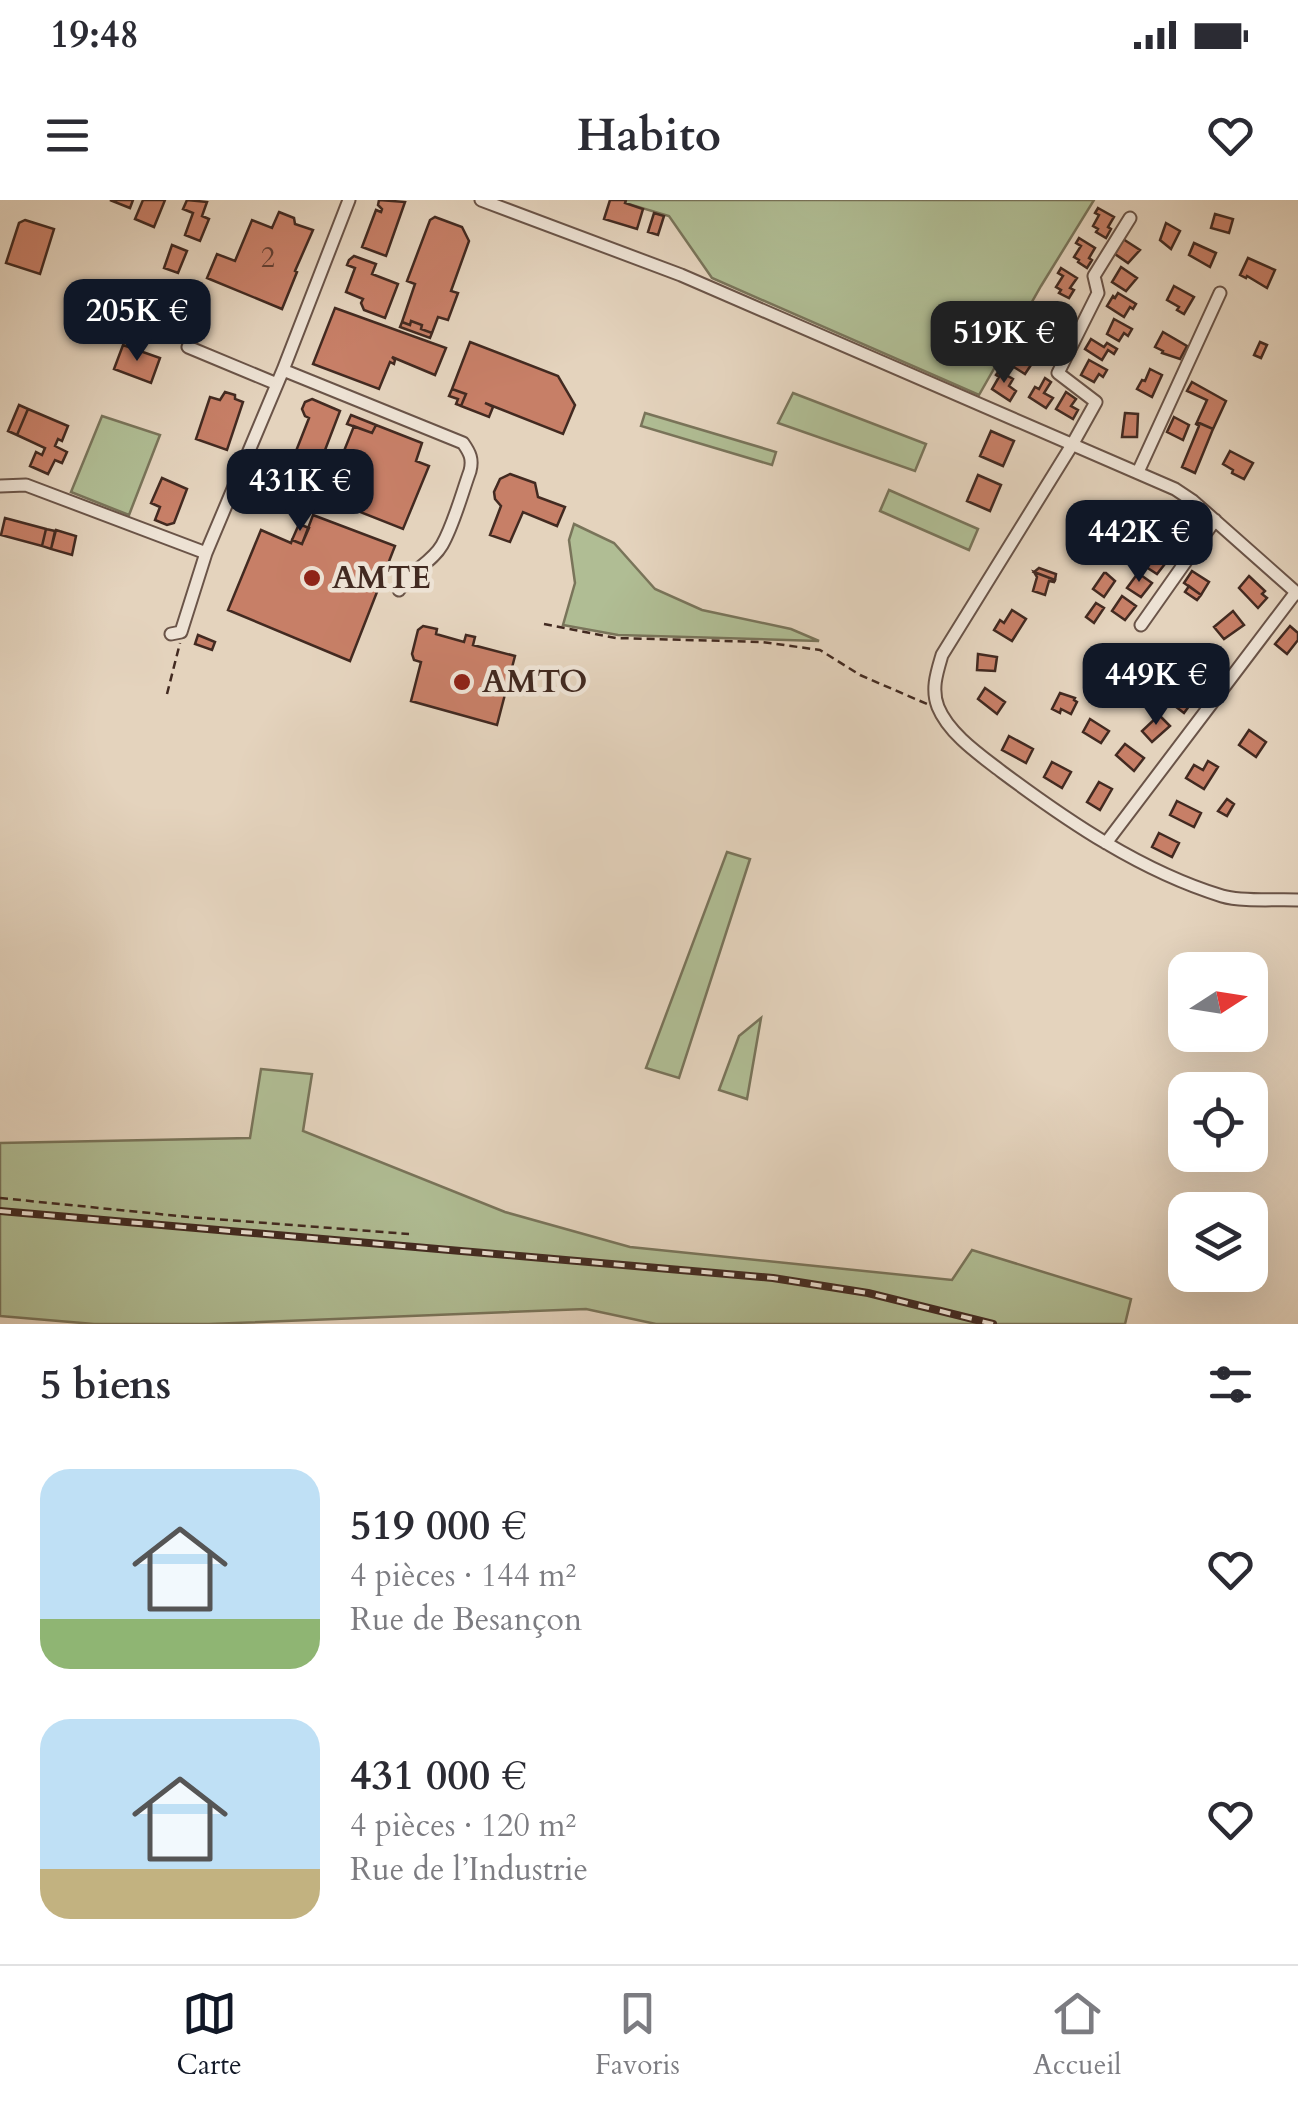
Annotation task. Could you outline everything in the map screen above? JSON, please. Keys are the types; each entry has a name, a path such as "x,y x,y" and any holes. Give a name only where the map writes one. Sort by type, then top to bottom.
{"street":[{"path":"176,632 201,552 283,370 349,200"},
{"path":"480,200 680,274 1175,489 1297,593 1106,843"},
{"path":"1130,218 1094,276 1098,293 1058,373 1096,402 942,654 934,682 936,704 972,749 1042,802 1106,843 1167,876 1226,898 1298,900"},
{"path":"1138,472 1220,293"},
{"path":"188,347 277,384"},
{"path":"283,370 462,444 469,451 470,470 443,544 404,580 399,590"},
{"path":"0,486 26,484 201,552"},
{"path":"1141,625 1215,520"}],"path":[{"path":"544,624 616,638 762,642 820,650 876,682 924,704 936,704"},
{"path":"168,694 180,649 176,632"},
{"path":"0,1198 409,1234"}],"green space":[{"path":"1094,200 979,395 712,278 669,216 625,203"},
{"path":"793,393 926,444 915,471 778,423"},
{"path":"645,413 776,452 772,465 641,426"},
{"path":"102,416 160,435 129,515 71,492"},
{"path":"889,490 978,529 969,550 880,511"},
{"path":"574,524 614,543 655,589 702,610 791,629 819,641 618,635 563,625 575,583 569,540"},
{"path":"727,852 750,859 679,1078 646,1068"},
{"path":"761,1018 747,1099 719,1090 739,1036"},
{"path":"261,1069 312,1074 303,1131 505,1212 630,1247 952,1280 972,1250 1131,1299 1125,1324 656,1324 586,1309 209,1324 94,1324 0,1316 0,1143 250,1138"}],"building":[{"path":"110,200 133,200 130,208"},
{"path":"143,200 165,200 154,227 135,219"},
{"path":"187,200 207,202 202,216 209,219 200,241 185,235 193,213 183,209"},
{"path":"379,200 405,202 386,256 362,247 376,210 381,212"},
{"path":"610,200 626,200 625,203 643,209 637,229 604,219"},
{"path":"1098,208 1114,217 1106,238 1093,226"},
{"path":"279,212 294,218 295,224 313,230 282,309 207,278 217,254 235,261 252,220 272,228"},
{"path":"654,213 664,216 658,235 648,232"},
{"path":"1215,214 1233,219 1229,233 1211,228"},
{"path":"435,217 462,227 469,241 451,291 458,293 448,320 438,317 432,333 421,329 422,325 402,322 415,284 407,281 430,220"},
{"path":"25,220 54,229 40,274 6,263 19,223"},
{"path":"1166,223 1180,231 1171,249 1160,240"},
{"path":"1079,238 1095,248 1087,268 1074,257 1081,246 1076,243"},
{"path":"1123,239 1140,250 1128,263 1115,254"},
{"path":"1194,243 1216,253 1210,267 1189,255"},
{"path":"172,245 187,251 178,273 164,268"},
{"path":"354,256 376,264 372,274 398,284 385,318 364,310 363,299 346,292 355,268 347,265"},
{"path":"1248,258 1275,270 1267,288 1240,275"},
{"path":"1121,267 1137,278 1126,291 1112,282"},
{"path":"1061,268 1077,278 1069,298 1056,287 1063,276 1058,273"},
{"path":"1174,286 1194,297 1184,314 1167,300"},
{"path":"1118,293 1136,304 1124,317 1107,306"},
{"path":"1051,303 1067,313 1059,333 1046,322 1053,311 1048,308"},
{"path":"335,308 446,348 435,375 392,357 394,364 390,362 379,389 313,364"},
{"path":"1114,319 1132,329 1119,341 1107,334"},
{"path":"411,321 432,333 430,338 400,327 402,322 410,325"},
{"path":"1041,329 1057,339 1049,359 1036,347 1043,336 1039,334"},
{"path":"1163,332 1187,346 1180,359 1155,347"},
{"path":"1091,339 1117,349 1114,354 1108,350 1102,360 1085,349"},
{"path":"470,342 558,376 575,405 563,434 485,403 493,407 489,417 461,406 466,394 452,389"},
{"path":"1260,342 1267,345 1261,358 1254,355"},
{"path":"123,345 160,358 151,383 114,369"},
{"path":"1016,345 1028,353 1024,360 1031,365 1025,374 1009,364"},
{"path":"1089,360 1107,370 1094,382 1081,375"},
{"path":"1150,369 1162,375 1152,397 1137,389"},
{"path":"999,371 1013,379 1009,386 1016,391 1010,401 992,389"},
{"path":"1045,378 1051,382 1044,393 1053,398 1046,408 1029,397"},
{"path":"1192,382 1226,401 1213,429 1197,422 1207,400 1187,391"},
{"path":"452,389 466,394 461,406 456,404 458,399 449,396"},
{"path":"225,392 243,402 227,450 196,439 210,397 220,400"},
{"path":"1066,392 1076,399 1071,406 1078,410 1073,419 1056,409"},
{"path":"312,399 340,411 312,484 287,474 309,418 302,409"},
{"path":"19,405 28,409 17,435 8,431"},
{"path":"28,409 68,426 62,441 58,439 55,446 67,452 62,463 55,460 48,474 30,466 36,452 42,455 45,448 17,435"},
{"path":"1125,413 1138,414 1137,437 1122,437"},
{"path":"351,415 376,425 372,433 347,424"},
{"path":"1174,417 1189,425 1183,440 1167,432"},
{"path":"1197,422 1213,429 1195,473 1182,467 1199,426"},
{"path":"376,425 422,443 416,461 429,466 403,529 325,498 354,426 372,433"},
{"path":"991,431 1014,441 1003,466 980,456"},
{"path":"1230,451 1253,463 1244,479 1223,464"},
{"path":"510,474 535,483 538,497 565,507 557,526 523,512 510,542 490,535 501,506 494,492 500,479"},
{"path":"978,475 1001,485 990,511 967,501"},
{"path":"162,478 187,489 174,523 167,525 155,520 160,507 151,503"},
{"path":"1091,514 1114,521 1106,537 1086,528"},
{"name":"AMTE","path":"313,515 395,546 350,661 228,610 261,530 302,544"},
{"path":"5,518 46,529 42,546 1,535"},
{"path":"299,524 309,528 302,544 292,540"},
{"path":"46,529 55,531 51,549 42,546"},
{"path":"56,530 76,536 72,555 51,549"},
{"path":"1170,530 1183,538 1174,553 1161,544"},
{"path":"1154,550 1168,560 1157,574 1143,565"},
{"path":"1039,568 1056,574 1055,580 1034,572"},
{"path":"1192,571 1209,582 1201,595 1184,583"},
{"path":"1034,572 1055,580 1049,581 1045,595 1033,591 1037,577"},
{"path":"1104,573 1115,581 1104,597 1093,589"},
{"path":"1138,573 1152,583 1141,597 1127,588"},
{"path":"1249,576 1267,598 1258,608 1239,588"},
{"path":"1189,586 1201,595 1197,600 1185,592"},
{"path":"1122,596 1136,606 1125,620 1112,611"},
{"path":"1096,603 1104,608 1094,623 1086,617"},
{"path":"1012,610 1026,619 1012,641 994,630"},
{"path":"1233,611 1244,625 1224,639 1214,627"},
{"name":"AMTO","path":"423,626 464,642 466,635 475,637 473,645 515,656 497,725 411,701 421,662 414,660 412,654 418,630"},
{"path":"1290,626 1298,633 1298,640 1287,654 1275,644"},
{"path":"198,635 215,642 212,650 195,644"},
{"path":"1207,649 1220,659 1205,676 1193,667"},
{"path":"978,654 997,657 995,671 977,670"},
{"path":"1187,685 1198,694 1184,713 1171,703"},
{"path":"985,688 1005,702 997,714 978,699"},
{"path":"1060,693 1075,698 1071,714 1052,709"},
{"path":"1159,715 1170,726 1152,742 1142,731"},
{"path":"1090,719 1109,731 1101,743 1083,732"},
{"path":"1249,730 1266,742 1256,757 1239,745"},
{"path":"1009,736 1033,749 1026,763 1002,750"},
{"path":"1125,744 1144,758 1134,771 1116,755"},
{"path":"1208,761 1218,767 1204,789 1186,778 1194,765 1203,770"},
{"path":"1052,762 1071,772 1062,788 1044,777"},
{"path":"1099,782 1112,789 1100,810 1087,802"},
{"path":"1227,799 1234,804 1227,816 1218,811"},
{"path":"1177,801 1201,813 1194,827 1170,815"},
{"path":"1159,833 1179,843 1172,857 1152,847"}],"railway":[{"path":"0,1211 773,1278 868,1293 993,1324"}],"place":[{"name":"AMTE","path":"312,578"},
{"name":"AMTO","path":"462,682"}]}
